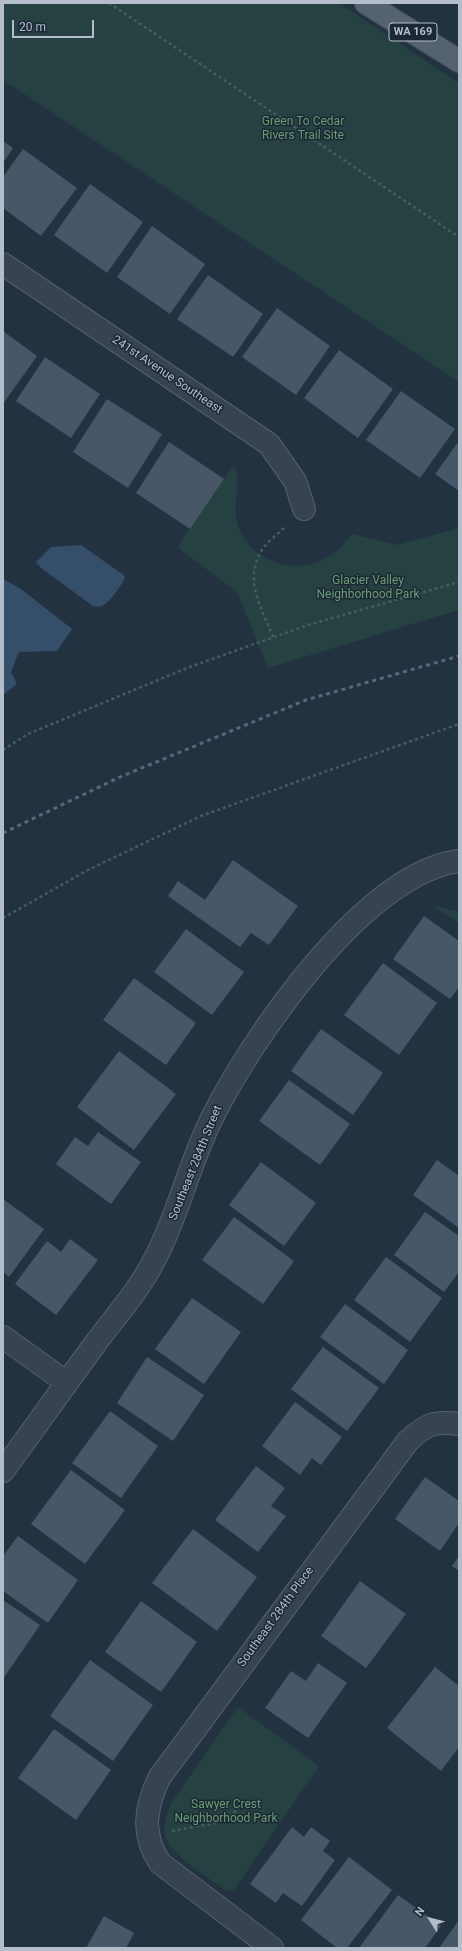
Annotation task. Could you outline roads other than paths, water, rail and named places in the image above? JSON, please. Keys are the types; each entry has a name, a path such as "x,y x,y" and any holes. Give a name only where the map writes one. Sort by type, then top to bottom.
{"main road":[{"name":"WA 169","path":"366,3 459,61"}],"street":[{"name":"241st Avenue Southeast","path":"3,264 269,444 295,481 304,509"},
{"name":"Southeast 284th Street","path":"3,1471 144,1278 168,1235 182,1192 211,1120 279,1007 335,941 367,909 396,888 432,867 445,862 459,861"},
{"path":"3,1337 67,1383"},
{"name":"Southeast 284th Place","path":"272,1948 160,1863 151,1850 148,1836 146,1816 151,1796 159,1778 408,1441 423,1427 450,1423"}],"water":[{"path":"81,545 125,576 116,592 109,601 102,606 93,606 41,568 36,562 51,547"},
{"path":"3,579 21,589 72,629 57,651 19,652 11,672 17,684 3,695"}],"railway":[{"path":"3,833 120,777 306,700 459,656"}],"park label":[{"name":"Green To Cedar Rivers Trail Site","path":"303,129"},
{"name":"Glacier Valley Neighborhood Park","path":"368,588"},
{"name":"Sawyer Crest Neighborhood Park","path":"226,1812"}]}
